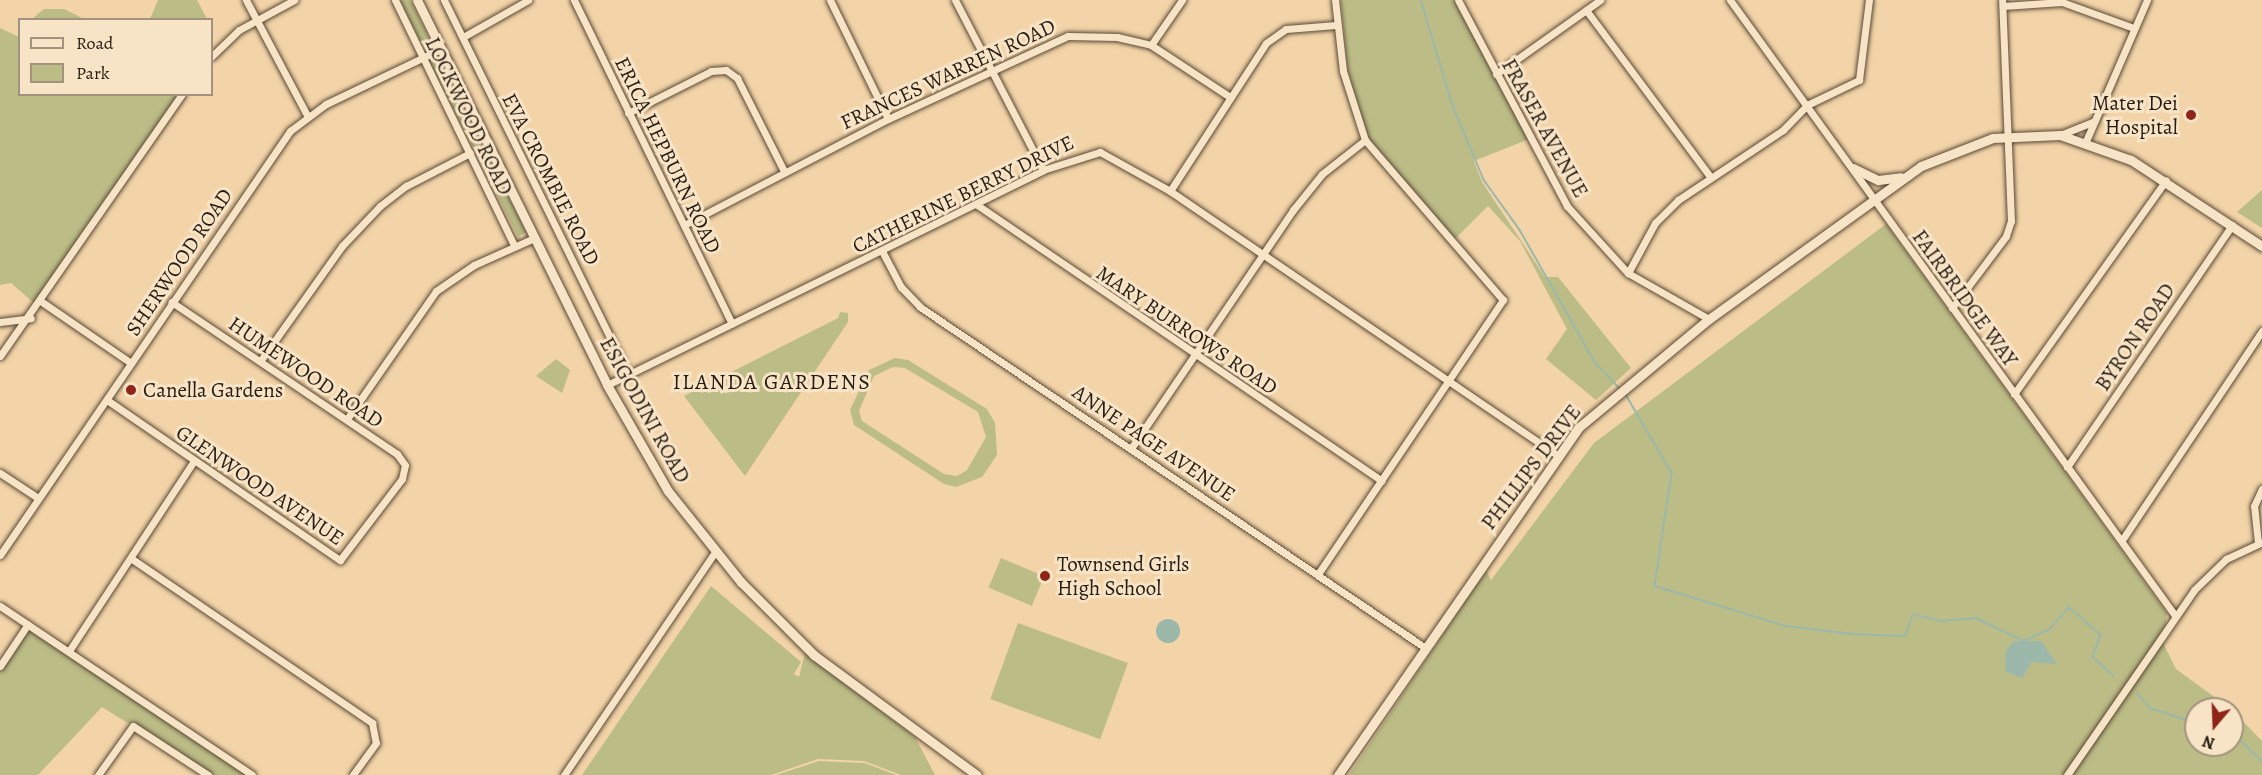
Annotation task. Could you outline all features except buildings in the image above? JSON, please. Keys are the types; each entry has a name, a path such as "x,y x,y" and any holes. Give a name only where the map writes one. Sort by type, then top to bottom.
{"main road":[{"name":"ESIGODINI ROAD","path":"417,0 607,386 651,465 715,552 835,673 977,775"},
{"name":"PHILLIPS DRIVE","path":"1338,775 1557,455 1607,400 1709,319 1905,177 1959,147 2011,136 2060,135 2086,141 2166,180 2262,246"},
{"path":"1853,168 1878,180 1905,177"}],"street":[{"path":"246,0 308,115"},
{"path":"213,55 255,19 294,0"},
{"name":"LOCKWOOD ROAD","path":"395,0 514,245"},
{"name":"EVA CROMBIE ROAD","path":"444,0 628,374"},
{"path":"463,37 528,0"},
{"name":"ERICA HEPBURN ROAD","path":"574,0 732,324"},
{"path":"830,0 888,119"},
{"path":"955,0 989,70 1043,170"},
{"path":"1150,45 1182,0"},
{"path":"1318,574 1448,384 1503,298 1365,140 1353,112 1336,25 1335,0"},
{"name":"FRASER AVENUE","path":"1458,0 1567,206 1628,273 1709,319"},
{"path":"1496,74 1600,0"},
{"name":"FAIRBRIDGE WAY","path":"1730,0 2175,614"},
{"path":"1628,273 1655,223 1711,178 1783,130 1808,105 1859,80 1869,0"},
{"path":"2086,141 2147,0"},
{"path":"1952,308 2010,229 2011,136 2002,3 2062,2 2134,28"},
{"path":"1586,10 1711,178"},
{"path":"1170,191 1230,97 1278,33 1336,25"},
{"name":"FRANCES WARREN ROAD","path":"684,225 784,171 888,119 989,70 1068,36 1117,37 1150,45 1230,97"},
{"name":"SHERWOOD ROAD","path":"0,555 273,152 308,115 441,49"},
{"path":"628,113 711,71 726,70 737,78 784,171"},
{"path":"0,356 31,318 181,96"},
{"path":"2060,135 2095,121"},
{"path":"1132,447 1198,356 1260,254 1309,189 1365,140"},
{"name":"CATHERINE BERRY DRIVE","path":"607,386 1043,170 1100,152 1170,191 1448,384 1557,455"},
{"path":"261,360 342,246 380,206 406,186 470,153"},
{"path":"2014,394 2166,180"},
{"name":"MARY BURROWS ROAD","path":"976,204 1382,481"},
{"name":"BYRON ROAD","path":"2067,467 2232,225"},
{"path":"347,419 436,291 514,245 534,238"},
{"name":"ANNE PAGE AVENUE","path":"882,251 901,287 920,307 1132,447 1424,647"},
{"path":"42,302 131,363"},
{"name":"HUMEWOOD ROAD","path":"172,302 261,360 403,460 402,479"},
{"path":"0,322 31,318"},
{"path":"2122,540 2262,332"},
{"name":"GLENWOOD AVENUE","path":"107,400 340,560 402,479"},
{"path":"69,651 132,559 194,461"},
{"path":"0,473 38,498"},
{"path":"2067,775 2175,614 2226,558 2260,543 2254,506 2262,489"},
{"path":"564,775 715,552"},
{"path":"132,559 372,723 376,743 353,775"},
{"path":"0,606 252,775"},
{"path":"0,666 28,624"},
{"path":"98,775 133,726 208,775"}],"green space":[{"path":"158,0 197,0 206,18 150,18"},
{"path":"400,0 410,0 431,42 422,46"},
{"path":"1341,0 1456,0 1529,139 1474,161 1482,182 1545,277 1558,277 1631,368 1596,400 1546,359 1567,329 1520,241 1488,206 1455,239 1368,139 1348,72"},
{"path":"44,9 64,9 82,18 33,18"},
{"path":"0,28 18,37 18,96 179,96 35,304 11,283 0,285"},
{"path":"436,55 526,232 518,236 428,59"},
{"path":"2262,190 2262,228 2237,212"},
{"path":"1886,224 2167,613 2163,643 2176,669 2214,697 2184,697 2184,757 2244,757 2244,722 2262,741 2262,775 1349,775 1486,570 1491,580 1594,443"},
{"path":"840,312 848,313 848,322 745,476 684,396 838,318"},
{"path":"895,358 908,360 987,409 995,423 997,455 982,477 956,487 944,484 854,425 850,410 869,370","holes":["893,367 905,368 978,412 986,437 967,470 957,476 944,474 862,421 859,411 874,376"]},
{"path":"556,359 570,370 562,393 536,376"},
{"path":"1001,558 1044,576 1032,606 988,587"},
{"path":"711,586 801,662 794,674 799,677 805,653 915,737 935,775 901,775 864,761 818,759 771,775 582,775"},
{"path":"1018,623 1128,663 1100,739 990,699"},
{"path":"29,628 250,775 211,775 102,707 38,775 0,775 0,669"},
{"path":"819,761 865,763 896,775 776,775"}],"shaded area":[{"path":"1168,619 1177,622 1180,631 1177,640 1168,643 1159,640 1156,631 1159,622"},
{"path":"2014,641 2041,641 2057,664 2032,662 2022,678 2005,671 2006,651"}],"waterway":[{"path":"1421,0 1452,103 1484,180 1520,230 1595,362 1619,388"},
{"path":"1625,393 1672,473 1655,586 1786,626 1852,634 1905,636 1913,614 1941,621 1976,618 2024,641 2050,629 2069,607 2101,635 2093,657 2113,675"},
{"path":"2137,693 2150,708 2184,719"},
{"path":"2244,744 2262,761"}],"place":[{"name":"Mater Dei Hospital","path":"2191,115"},
{"name":"Canella Gardens","path":"131,390"},
{"name":"Townsend Girls High School","path":"1045,576"}],"district":[{"name":"ILANDA GARDENS","path":"772,383"}]}
